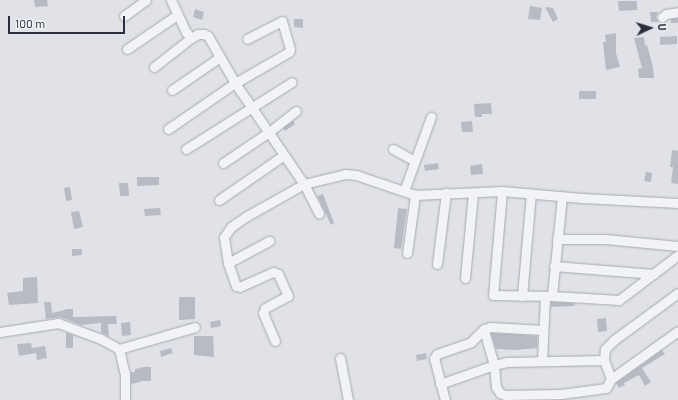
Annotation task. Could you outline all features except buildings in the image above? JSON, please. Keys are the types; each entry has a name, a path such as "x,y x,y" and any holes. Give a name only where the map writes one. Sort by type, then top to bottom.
{"street":[{"path":"124,16 146,0"},
{"path":"171,0 177,15 191,38"},
{"path":"662,17 669,13 678,12"},
{"path":"127,49 177,15"},
{"path":"168,129 235,83 289,52 290,49 282,21 247,39"},
{"path":"154,67 191,38 198,34 208,36 235,83 304,184 319,213"},
{"path":"172,90 220,58"},
{"path":"186,149 292,82"},
{"path":"223,163 269,132 296,111"},
{"path":"404,191 414,160 431,117"},
{"path":"393,149 414,160"},
{"path":"219,200 284,155"},
{"path":"275,342 263,313 265,308 288,296 278,274 273,272 238,287 234,284 228,263 224,237 231,227 285,193 304,184 345,174 356,175 415,195 502,191 678,203"},
{"path":"502,191 493,295 549,296 619,300 678,255"},
{"path":"437,264 446,193"},
{"path":"465,278 473,193"},
{"path":"522,296 531,193"},
{"path":"407,253 415,195"},
{"path":"542,361 542,330 554,266 562,196"},
{"path":"557,239 605,239 678,246"},
{"path":"228,263 269,241"},
{"path":"554,266 654,274"},
{"path":"611,378 604,360 605,349 614,340 678,293"},
{"path":"0,332 58,323 101,339 119,349 126,374 125,400"},
{"path":"119,349 196,326"},
{"path":"445,400 440,384 435,356 471,342 484,329 490,327 542,330"},
{"path":"484,329 494,365 496,387 500,393 505,395 561,394 606,388 611,378 678,331"},
{"path":"340,358 348,400"},
{"path":"440,384 494,365 507,362 604,360"}]}
